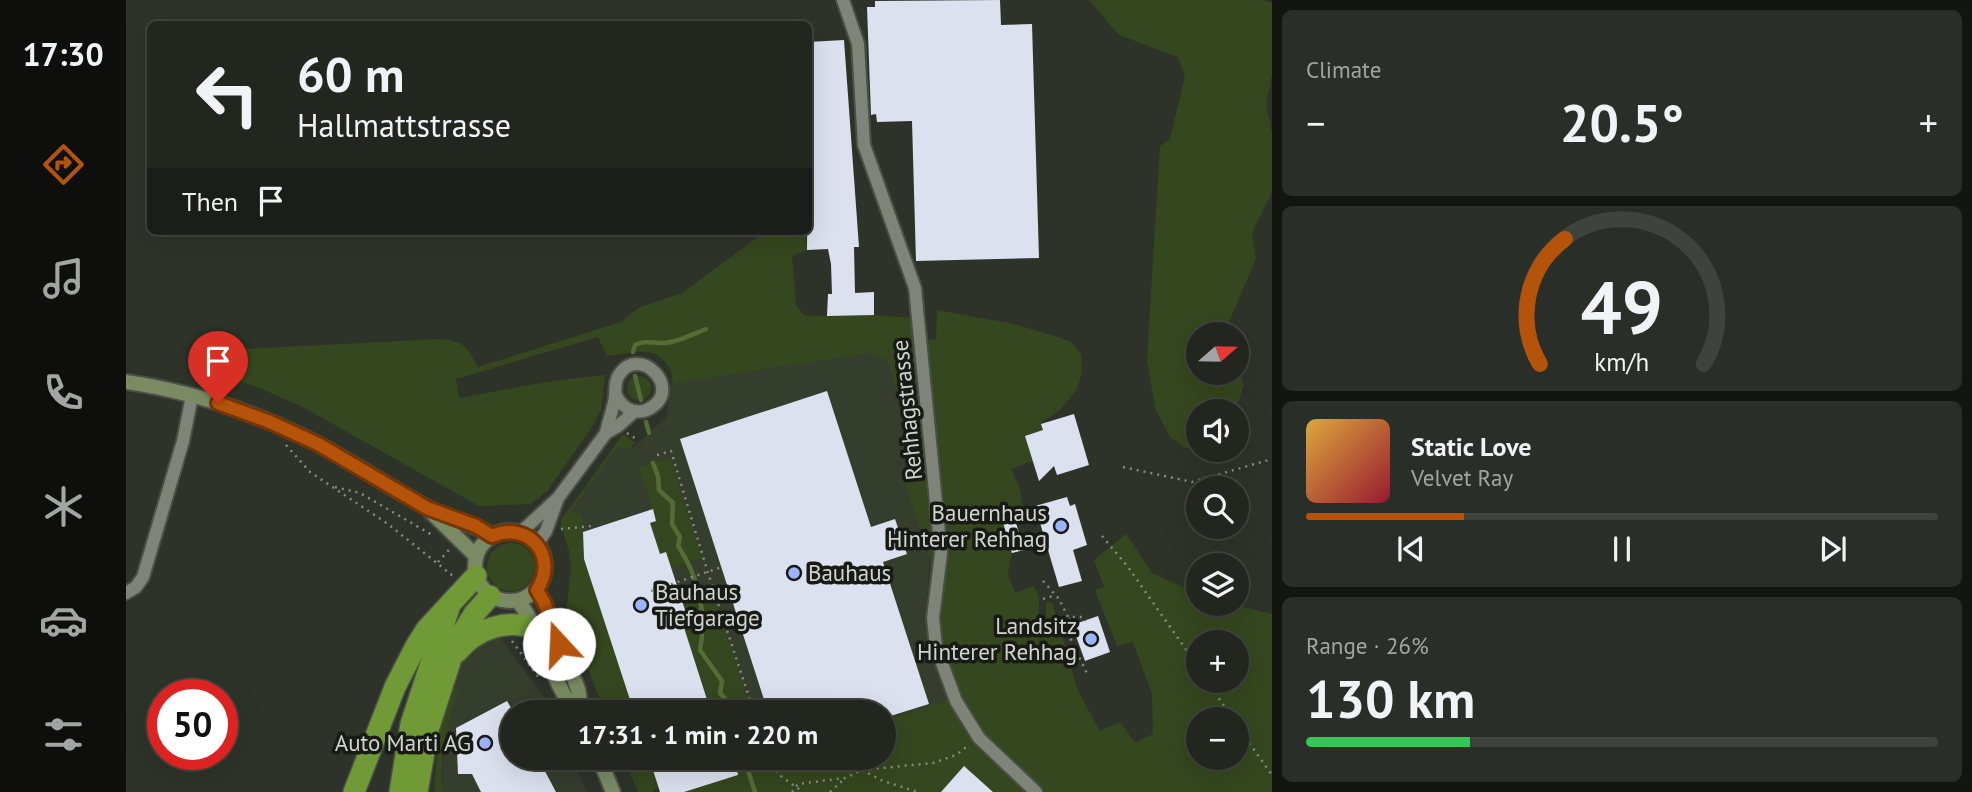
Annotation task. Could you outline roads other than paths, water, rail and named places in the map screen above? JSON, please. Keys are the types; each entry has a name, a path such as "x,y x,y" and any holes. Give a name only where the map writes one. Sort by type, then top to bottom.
{"highway":[{"path":"400,792 411,724 450,606 470,571"},
{"path":"418,787 431,717 456,643 464,628 490,596"},
{"path":"354,792 405,666 426,630 450,606"},
{"path":"451,659 462,646 483,631 517,625 536,630"}],"main road":[{"path":"126,382 218,403 270,422 318,444 427,508 476,526 492,536"},
{"path":"427,508 470,571 490,596 507,602 518,601 537,590 545,566 537,544 520,533 507,531 492,536 484,543 470,571"},
{"path":"537,590 578,689 578,700"},
{"path":"518,601 527,612 568,700"},
{"path":"604,770 614,792"}],"street":[{"name":"Rehhagstrasse","path":"843,0 858,44 864,145 915,288 941,553 933,634 936,647 956,701 979,738 1036,792"},
{"path":"520,533 558,498 606,433 635,411 650,408 661,395 661,382 654,370 642,365 623,369 617,379 616,395 606,433"},
{"path":"616,395 621,404 635,411"},
{"path":"126,593 136,587 143,577 183,441 192,396"},
{"path":"537,544 546,531 558,498"}],"waterway":[{"path":"633,352 635,345 639,343 673,342 706,329"},
{"path":"635,376 641,400"},
{"path":"646,422 649,433"},
{"path":"653,463 659,490 673,503 672,524 680,537 678,546 691,570 700,596 700,650 722,681 720,693 726,700"},
{"path":"748,770 755,792"}],"place":[{"name":"Bauernhaus Hinterer Rehhag","path":"1061,526"},
{"name":"Bauhaus","path":"794,573"},
{"name":"Bauhaus Tiefgarage","path":"641,605"},
{"name":"Landsitz Hinterer Rehhag","path":"1091,639"},
{"name":"Auto Marti AG","path":"485,743"}]}
